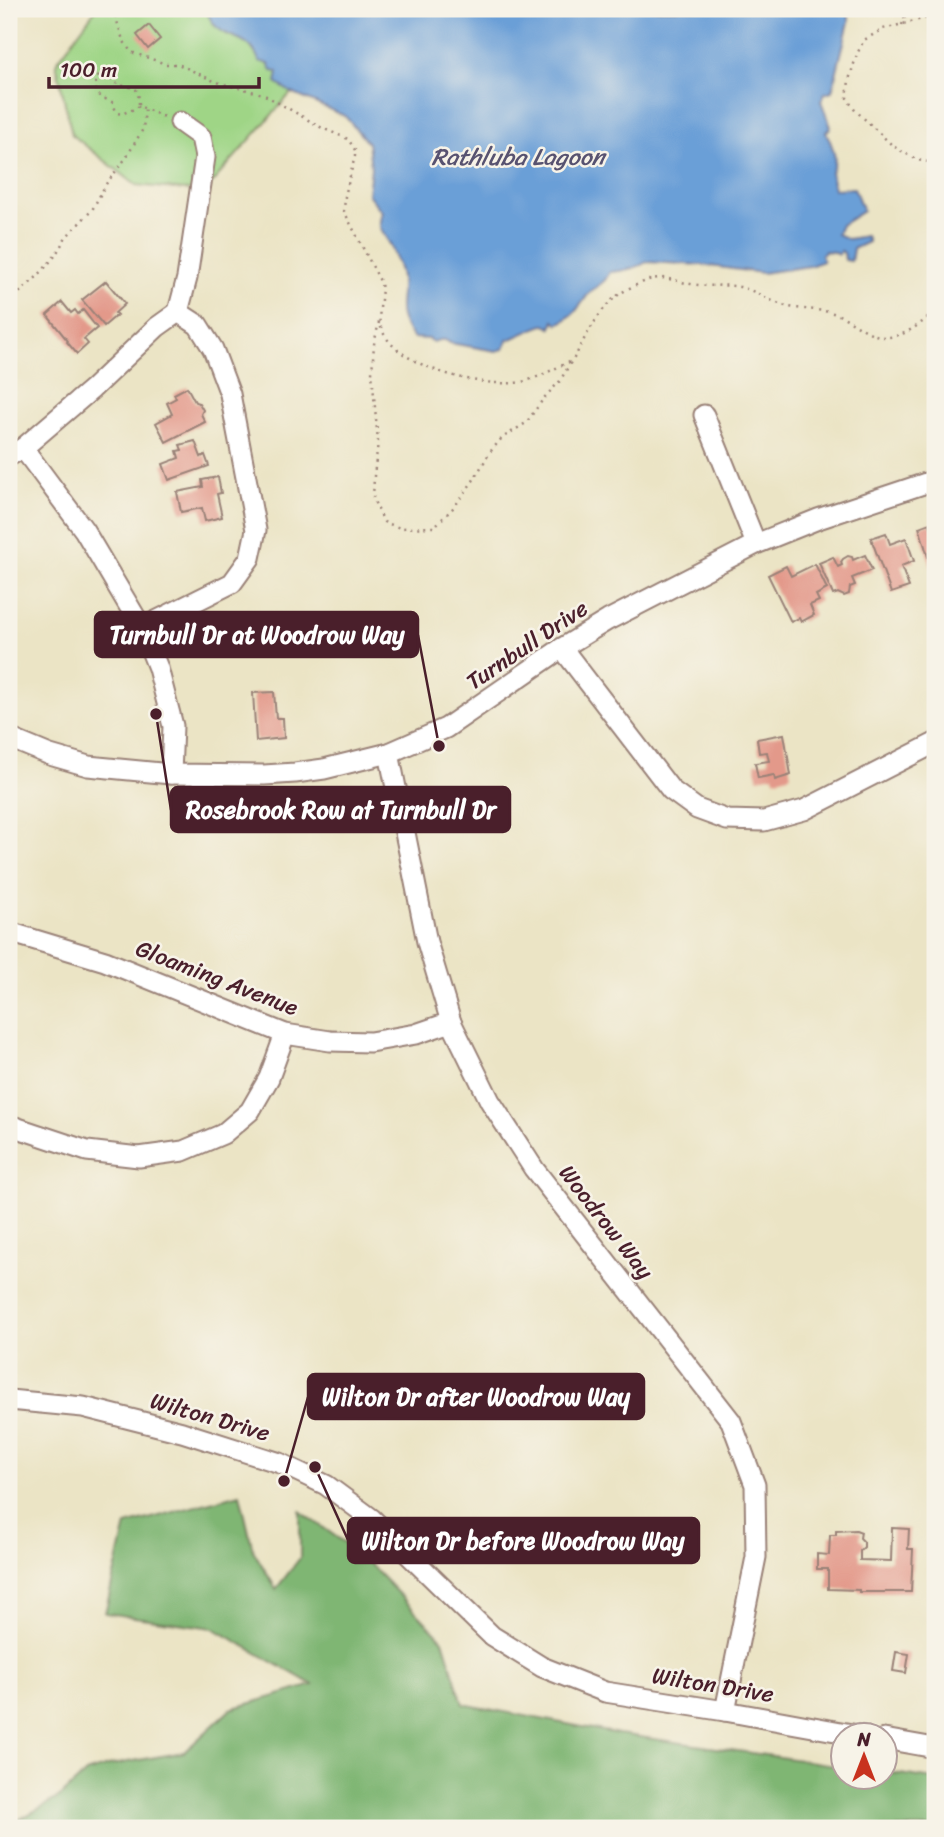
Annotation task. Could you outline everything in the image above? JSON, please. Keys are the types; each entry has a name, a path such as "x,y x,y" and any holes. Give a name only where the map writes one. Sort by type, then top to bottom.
{"street":[{"path":"170,774 173,726 158,668 142,628 84,530 16,452 92,389 157,327 178,312 187,278 205,156 201,137 180,122"},
{"path":"142,628 232,583 250,558 256,530 230,394 213,349 198,325 178,312"},
{"path":"704,415 756,544"},
{"name":"Turnbull Drive","path":"9,738 50,755 88,766 170,774 295,773 324,769 389,753 446,728 562,648 608,620 756,544 818,519 935,480"},
{"path":"562,648 671,790 697,809 727,820 764,821 804,810 935,743"},
{"name":"Woodrow Way","path":"389,753 427,942 451,1022 490,1101 534,1169 731,1421 755,1485 756,1557 725,1711"},
{"name":"Gloaming Avenue","path":"9,932 105,961 285,1034 330,1041 370,1042 416,1034 451,1022"},
{"path":"9,1125 87,1151 139,1157 183,1151 223,1134 250,1111 269,1078 285,1034"},
{"name":"Wilton Drive","path":"9,1400 83,1407 182,1432 280,1463 326,1485 372,1519 492,1636 542,1667 605,1692 828,1729"},
{"path":"898,1741 935,1748"}],"path":[{"path":"113,9 123,40 131,52 166,64 178,64 216,82 263,94 322,128 348,139 355,149 344,211 381,282 383,291 372,373 378,442 373,499 384,522 400,528 434,527 461,498 502,438 526,423 560,381 614,296 651,279 742,287 787,306 834,313 883,337 908,332 935,313"},
{"path":"902,25 907,9"},
{"path":"916,9 926,18"},
{"path":"935,20 926,18 883,29 864,40 849,80 847,98 854,109 894,146 917,160 935,163"},
{"path":"104,75 118,84 136,89 139,106 123,114 117,113 113,102 97,94 97,77 104,75"},
{"path":"139,106 180,122"},
{"path":"9,302 38,275 55,256 66,237 92,210 106,184 144,129 145,109"},
{"path":"379,321 384,336 398,349 416,361 462,378 513,383 531,380 572,360"}],"green space":[{"path":"96,9 204,9 213,24 228,35 241,39 258,57 279,72 276,83 292,92 204,192 136,185 72,135 56,63"},
{"path":"240,1494 253,1550 276,1589 300,1558 300,1511 360,1554 443,1640 463,1704 619,1734 828,1764 828,1792 898,1792 898,1774 935,1779 935,1828 9,1828 9,1825 60,1797 86,1773 111,1765 184,1752 231,1709 313,1685 213,1628 105,1613 126,1525"}],"water":[{"name":"Rathluba Lagoon","path":"204,9 849,9 849,22 832,91 825,93 821,101 831,127 826,132 835,157 831,172 834,189 854,188 863,211 841,225 837,234 848,239 866,236 868,242 853,249 851,261 845,260 841,251 838,255 825,251 821,255 823,261 810,266 762,273 703,265 647,262 610,272 565,320 558,324 554,320 551,328 543,325 508,340 504,349 496,351 444,340 433,342 413,338 401,314 400,274 391,245 381,229 382,212 368,194 371,167 368,143 345,116 292,93 276,83 278,72 272,71 269,64 259,61 255,52 244,41 218,29"}],"building":[{"path":"149,25 160,39 148,49 137,35"},
{"path":"106,281 125,304 104,326 82,300"},
{"path":"62,302 71,313 75,310 78,314 83,310 97,328 84,339 88,344 77,354 47,315"},
{"path":"187,387 203,410 201,414 205,422 166,442 156,423 172,414 167,403 176,398 174,394"},
{"path":"195,441 201,457 205,455 209,466 169,480 163,464 179,458 177,451 182,450 180,445"},
{"path":"218,477 221,493 217,494 222,517 205,521 202,508 181,512 177,492 203,487 202,480"},
{"path":"930,523 931,527 935,526 935,573 919,527"},
{"path":"886,533 890,544 906,538 914,561 901,566 909,587 891,593 871,538"},
{"path":"865,555 872,570 852,578 855,585 850,587 849,594 833,595 819,563 833,557 838,567 848,556 853,560"},
{"path":"815,564 827,589 816,595 819,601 810,605 814,615 801,622 799,618 791,622 768,575 786,566 791,576"},
{"path":"274,692 276,718 283,718 284,738 256,741 253,693"},
{"path":"784,734 791,775 775,780 774,775 758,778 755,763 769,761 767,752 759,753 757,739"},
{"path":"892,1528 909,1529 908,1549 913,1549 911,1592 828,1589 828,1569 817,1569 817,1554 829,1555 830,1535 836,1535 836,1531 861,1532 860,1538 864,1547 860,1551 860,1560 891,1561"},
{"path":"896,1652 909,1654 906,1673 893,1671"}],"place":[{"name":"Rosebrook Row at Turnbull Dr","path":"156,714"},
{"name":"Turnbull Dr at Woodrow Way","path":"439,746"},
{"name":"Wilton Dr before Woodrow Way","path":"315,1467"},
{"name":"Wilton Dr after Woodrow Way","path":"284,1481"}]}
